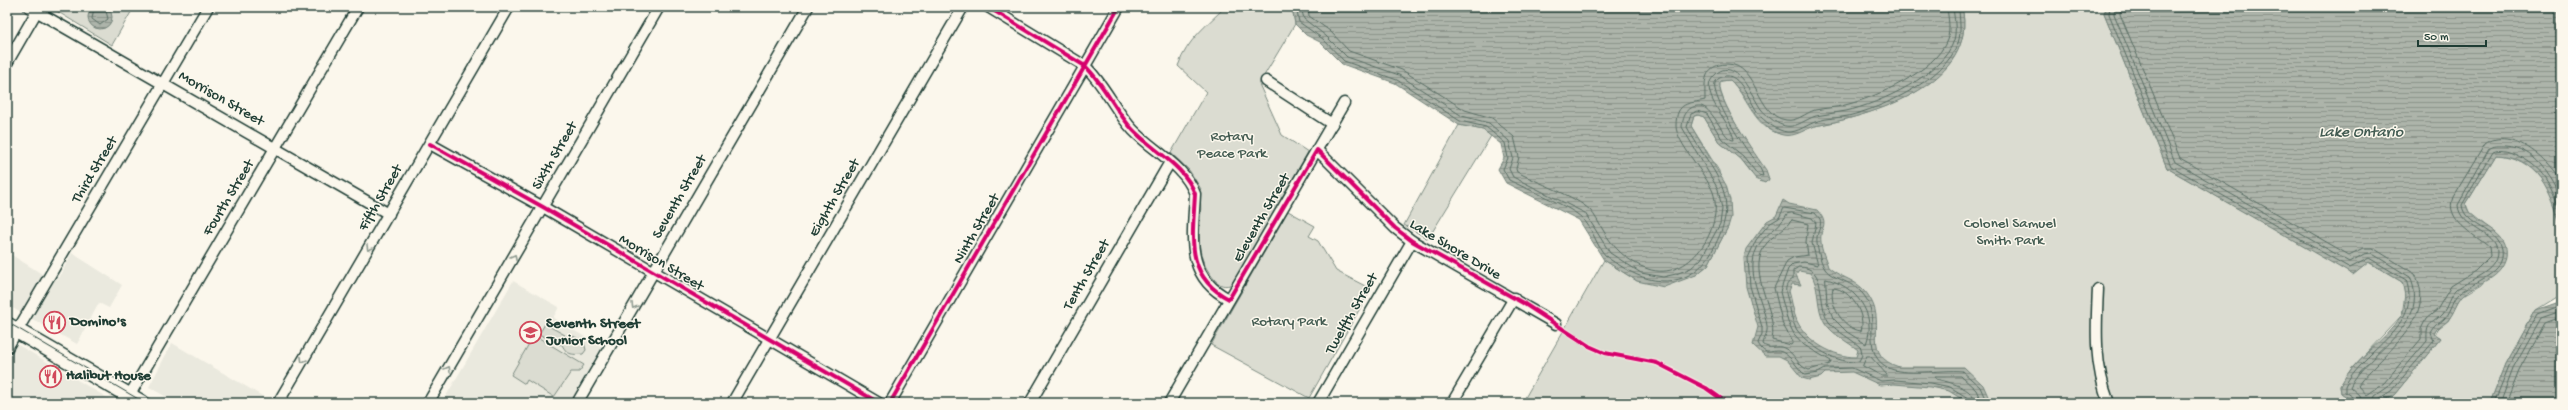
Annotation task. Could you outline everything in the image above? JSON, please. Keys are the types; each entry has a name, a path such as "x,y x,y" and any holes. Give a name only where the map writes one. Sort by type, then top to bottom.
{"main road":[{"path":"12,328 132,401"}],"street":[{"name":"Third Street","path":"7,348 12,328 164,85 208,7"},
{"name":"Fourth Street","path":"132,401 358,7"},
{"name":"Fifth Street","path":"278,403 509,7"},
{"name":"Sixth Street","path":"428,403 544,207 659,7"},
{"name":"Seventh Street","path":"577,403 808,7"},
{"name":"Eighth Street","path":"732,403 963,7"},
{"path":"988,7 1085,66 1102,85 1132,130 1170,162 1188,182 1195,194 1192,239 1197,264 1214,288 1229,299"},
{"path":"1085,66 1119,7"},
{"name":"Morrison Street","path":"33,9 389,214"},
{"path":"7,63 33,9"},
{"name":"Ninth Street","path":"890,403 1085,66"},
{"path":"1266,81 1332,124"},
{"name":"Eleventh Street","path":"1169,403 1344,103"},
{"name":"Morrison Street","path":"430,144 544,207 879,403"},
{"name":"Lake Shore Drive","path":"1317,150 1395,228 1412,241 1514,298 1556,324"},
{"name":"Tenth Street","path":"1030,403 1170,162"},
{"name":"Twelfth Street","path":"1318,403 1412,241"},
{"path":"2098,289 2096,328 2097,364 2110,403"},
{"path":"1452,403 1514,298"}],"shaded area":[{"path":"7,252 42,274 58,279 72,253 122,285 109,308 99,303 77,344 7,305"},
{"name":"Seventh Street Junior School","path":"513,281 559,307 553,318 602,347 570,403 442,403"},
{"path":"7,339 116,403 18,403 7,397"},
{"path":"172,343 274,403 177,403 149,387"}],"green space":[{"path":"50,7 134,7 112,45"},
{"name":"Rotary Peace Park","path":"1225,7 1292,7 1295,24 1259,84 1282,135 1308,152 1237,276 1230,285 1225,286 1219,284 1214,279 1206,268 1202,257 1199,236 1201,203 1199,191 1201,189 1189,170 1171,153 1206,92 1178,66 1186,48 1204,27"},
{"name":"Colonel Samuel Smith Park","path":"1962,7 2107,7 2104,13 2167,168 2353,274 2368,262 2402,282 2405,294 2402,315 2351,369 2340,386 2341,393 2356,403 1522,403 1604,260 1637,281 1696,275 1708,265 1728,227 1719,171 1691,126 1694,116 1698,115 1704,117 1719,142 1740,159 1750,172 1761,182 1768,181 1769,179 1723,99 1720,88 1721,81 1730,80 1762,124 1777,133 1789,135 1815,126 1843,120 1894,103 1919,90 1940,74 1955,56 1963,33"},
{"path":"1459,125 1483,130 1491,136 1428,239 1404,225"},
{"path":"2496,155 2510,157 2522,162 2532,169 2548,189 2558,213 2562,234 2563,251 2561,294 2535,310 2505,364 2490,403 2379,403 2394,395 2441,338 2435,334 2439,326 2448,321 2461,297 2483,284 2501,238 2469,212 2466,204"},
{"name":"Rotary Park","path":"1288,211 1315,226 1309,236 1318,241 1336,271 1371,289 1309,398 1211,345"},
{"path":"545,324 565,335 564,337 573,336 584,342 586,350 583,354 567,352 561,343 560,345 539,334"},
{"path":"534,335 584,365 579,372 571,372 554,397 527,380 525,384 511,375"}],"water":[{"path":"100,5 105,6 111,12 111,22 105,28 100,29 95,28 89,22 88,17 89,12 95,6"},
{"path":"1292,7 1962,7 1963,33 1955,56 1940,75 1919,90 1894,103 1869,113 1815,126 1794,135 1783,135 1769,129 1756,116 1742,94 1730,80 1721,81 1720,88 1729,111 1766,170 1769,179 1765,183 1756,179 1740,159 1719,142 1704,117 1698,115 1694,116 1691,126 1726,185 1730,200 1731,217 1728,227 1708,265 1696,275 1664,287 1637,281 1604,260 1579,220 1506,183 1498,169 1504,158 1501,144 1483,130 1459,125 1395,83 1342,64 1320,42 1306,35 1295,24"},
{"name":"Lake Ontario","path":"2107,7 2561,7 2561,227 2553,201 2547,189 2532,169 2522,162 2510,157 2496,155 2466,204 2474,218 2498,234 2503,241 2506,250 2505,261 2502,268 2497,274 2466,293 2461,298 2451,317 2438,329 2435,334 2441,338 2394,395 2379,403 2356,403 2341,393 2340,386 2353,367 2387,334 2401,316 2405,303 2402,282 2369,262 2353,275 2167,168 2104,13"},
{"path":"1783,200 1789,204 1817,210 1821,215 1824,223 1821,245 1828,267 1857,284 1867,293 1875,310 1877,347 1881,355 1888,362 1899,367 1964,367 1983,385 1991,403 1968,403 1949,391 1930,387 1894,384 1880,385 1852,372 1825,373 1821,377 1809,380 1802,378 1787,360 1779,356 1765,356 1753,345 1758,327 1746,287 1744,258 1746,249 1767,221 1776,216","holes":["1799,271 1810,273 1816,285 1820,311 1825,323 1836,334 1858,350 1856,357 1839,354 1822,347 1807,335 1797,321 1789,291 1792,284 1801,285 1796,275"]},
{"path":"2561,301 2561,403 2490,403 2505,364 2535,310"}],"tram line":[{"path":"7,322 145,403"}],"cycle path":[{"path":"890,403 1085,66 988,7"},
{"path":"1119,7 1085,66 1092,73 1133,130 1168,159 1184,175 1190,184 1195,194 1193,225 1194,254 1204,279 1215,290 1229,299 1317,150 1395,228 1412,241 1523,303 1589,346 1605,353 1657,363 1706,388 1727,403"},
{"path":"430,144 543,207 879,403"}],"place":[{"name":"Domino's","path":"55,322"},
{"name":"Seventh Street Junior School","path":"530,333"},
{"name":"Halibut House","path":"51,376"}]}
